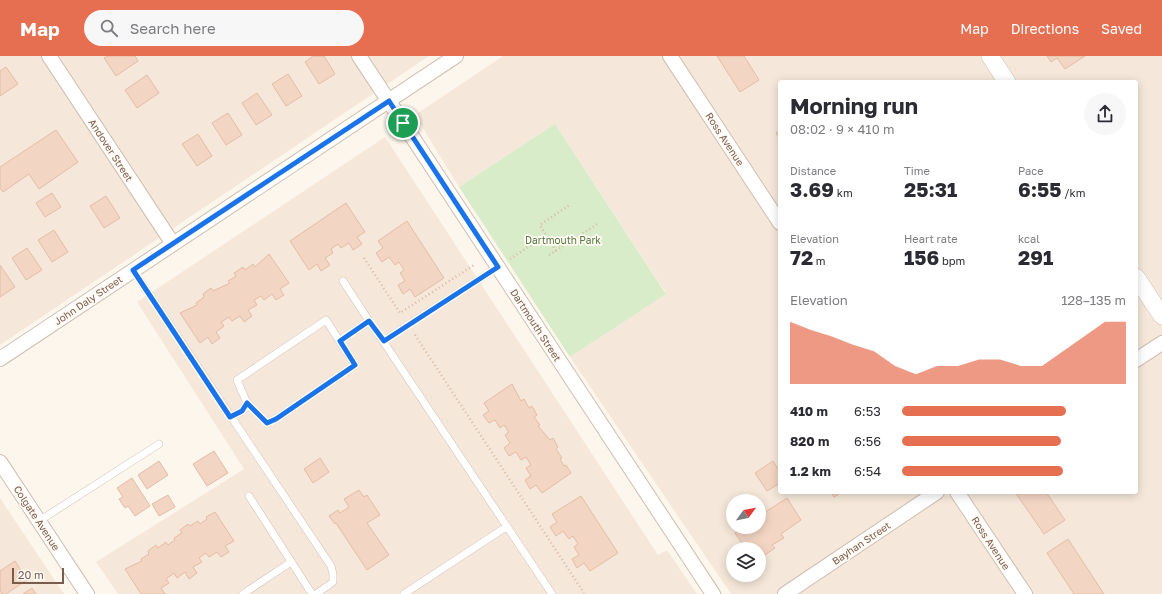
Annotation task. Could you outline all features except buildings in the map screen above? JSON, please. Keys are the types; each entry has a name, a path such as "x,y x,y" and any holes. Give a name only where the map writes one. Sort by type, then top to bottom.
{"street":[{"name":"Andover Street","path":"49,56 173,244"},
{"name":"Dartmouth Street","path":"360,56 713,594"},
{"name":"John Daly Street","path":"0,359 456,56"},
{"name":"Ross Avenue","path":"670,56 778,220"},
{"path":"990,56 1006,80"},
{"path":"1138,280 1162,316"},
{"path":"1138,359 1162,343"},
{"name":"Colgate Avenue","path":"0,462 87,594"},
{"name":"Bayhan Street","path":"785,594 934,494"},
{"name":"Ross Avenue","path":"958,494 1025,594"}],"lane":[{"path":"384,341 498,267"},
{"path":"133,270 331,566 334,574 333,582 316,594"},
{"path":"343,281 552,594"},
{"path":"326,320 355,365 276,419 267,423 247,403 237,380 326,320"},
{"path":"340,341 369,321"},
{"path":"230,417 242,411 247,403"},
{"path":"39,521 159,444"},
{"path":"249,496 312,594"},
{"path":"404,594 506,527"},
{"path":"243,594 292,562"}],"path":[{"path":"556,251 540,225 571,204"},
{"path":"549,255 599,223"},
{"path":"498,267 546,235"},
{"path":"364,258 400,313 474,265"},
{"path":"413,333 584,593"}],"shaded area":[{"path":"0,56 429,56 0,345"},
{"path":"503,56 1162,56 1162,594 731,594 570,357 666,293 555,124 459,187 415,115"},
{"path":"385,137 658,555 667,550 697,594 118,594 96,562 244,469 137,302"},
{"path":"0,498 64,594 0,594"}],"green space":[{"name":"Dartmouth Park","path":"555,124 666,294 570,357 459,187"}],"route":[{"path":"389,101 403,123 498,267 454,294 384,341 369,321 340,341 355,365 276,419 267,423 247,403 242,411 230,417 133,270 389,101"}]}
